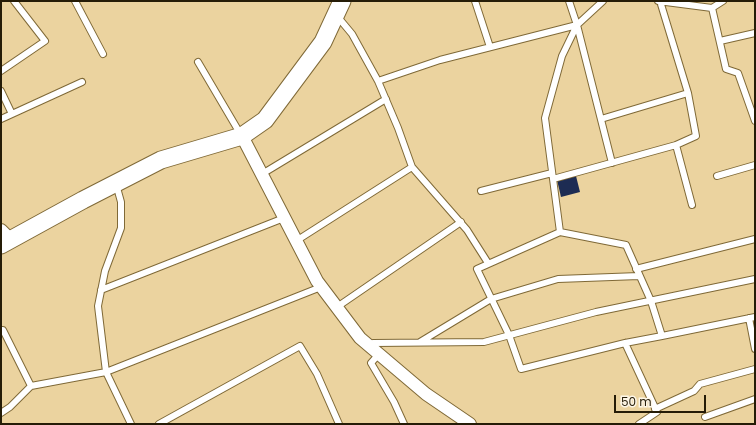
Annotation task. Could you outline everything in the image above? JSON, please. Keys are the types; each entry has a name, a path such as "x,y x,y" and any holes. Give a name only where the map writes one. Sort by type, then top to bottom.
{"street":[{"path":"4,238 161,160 242,136 265,120 323,42 339,8"},
{"path":"242,136 317,281 360,338 426,394 470,424"}],"lane":[{"path":"1,71 45,41 14,1"},
{"path":"75,1 103,54"},
{"path":"475,1 490,48"},
{"path":"568,1 577,25 612,163"},
{"path":"560,232 545,118 562,56 577,25 603,1"},
{"path":"480,191 612,163 676,145 696,136 688,93 659,1 712,8 723,1"},
{"path":"339,8 378,81 412,167 461,222 488,264"},
{"path":"712,8 726,69 738,73 755,121"},
{"path":"378,81 440,60 577,25"},
{"path":"720,41 755,33"},
{"path":"198,62 242,136"},
{"path":"1,119 82,82"},
{"path":"1,91 12,114"},
{"path":"601,119 688,93"},
{"path":"262,174 386,99"},
{"path":"676,145 692,205"},
{"path":"717,176 755,165"},
{"path":"296,241 412,167"},
{"path":"116,183 121,202 121,228 105,271 98,306 106,372 131,424"},
{"path":"101,290 284,218"},
{"path":"337,307 461,222"},
{"path":"662,336 650,301 626,245 560,232 477,268 509,335 522,369 625,343 662,336 752,317 755,349"},
{"path":"636,269 755,239"},
{"path":"419,342 491,299 558,279 639,276"},
{"path":"369,345 373,343 484,342 596,312 755,280"},
{"path":"1,413 10,407 31,386 106,372 321,287"},
{"path":"1,330 4,330 31,386"},
{"path":"625,343 657,412 639,424"},
{"path":"159,424 300,346 317,374 337,423"},
{"path":"379,354 371,363 394,402 404,424"},
{"path":"655,409 694,391 700,384 755,369"},
{"path":"705,417 755,399"}],"building":[{"path":"576,176 580,192 561,197 557,180"}]}
